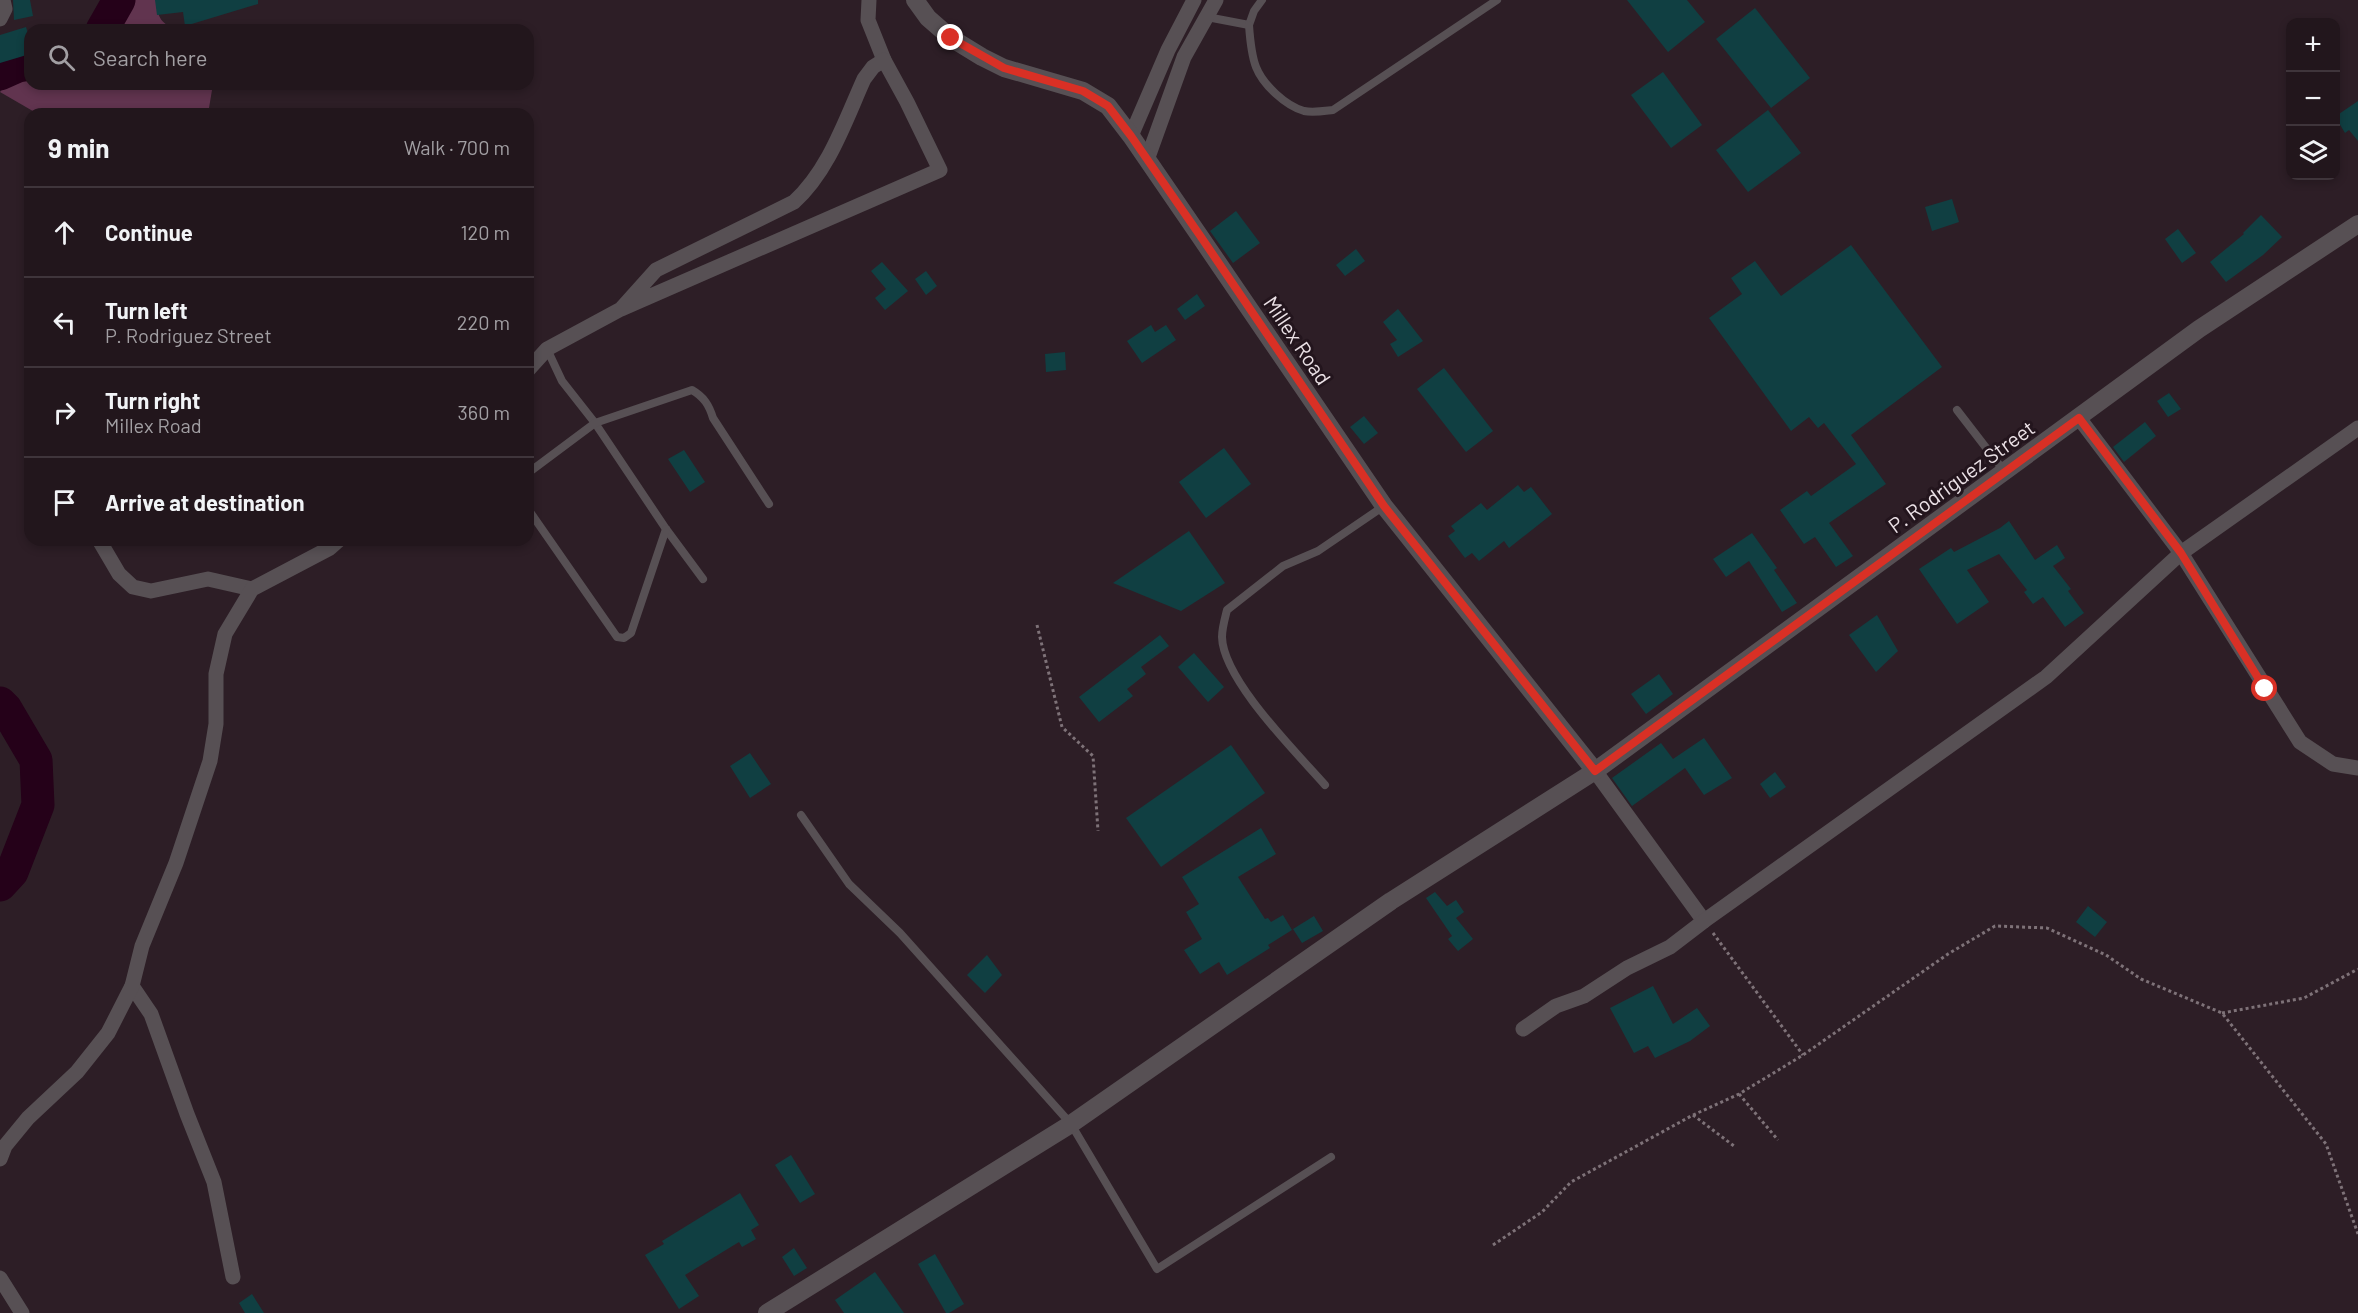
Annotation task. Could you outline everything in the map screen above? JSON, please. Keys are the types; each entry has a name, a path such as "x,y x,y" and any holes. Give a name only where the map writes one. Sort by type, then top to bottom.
{"street":[{"path":"0,19 5,9 3,0"},
{"path":"534,363 547,349 621,309 940,170 884,60 868,20 869,0"},
{"name":"Millex Road","path":"915,0 928,18 951,38 1004,68 1083,91 1108,106 1131,136 1384,506 1595,771"},
{"path":"1131,136 1168,50 1194,0"},
{"path":"1147,160 1184,57 1216,0"},
{"path":"621,309 656,270 794,202 809,188 825,164 864,79 873,67 884,60"},
{"name":"P. Rodriguez Street","path":"767,1313 1071,1124 1391,901 1595,771 2199,329 2358,224"},
{"path":"2079,418 2181,553 2300,742 2333,764 2358,768"},
{"path":"1523,1029 1556,1006 1584,996 1627,968 1670,947 2046,677 2181,553 2358,428"},
{"path":"103,546 119,574 133,587 151,591 208,579 252,589"},
{"path":"0,1159 4,1146 28,1118 77,1072 108,1033 132,986 142,946 176,863 210,761 216,724 216,674 225,634 252,589 332,546"},
{"path":"1595,771 1704,921"},
{"path":"132,986 151,1014 214,1182 233,1277"},
{"path":"0,1278 22,1313"}],"lane":[{"path":"1262,0 1254,11 1249,25 1250,41 1257,68 1267,85 1289,104 1304,111 1321,112 1333,110 1497,0"},
{"path":"1206,17 1249,25"},
{"path":"547,349 562,381 596,423 666,529 703,579"},
{"path":"534,469 596,423 692,390 708,405 713,418 769,504"},
{"path":"1957,410 2004,472"},
{"path":"1326,785 1261,712 1228,663 1222,638 1227,610 1283,566 1318,551 1384,506"},
{"path":"534,518 617,638 624,638 631,633 666,529"},
{"path":"801,815 849,884 900,933 1071,1124 1157,1269 1330,1157"}],"path":[{"path":"1037,625 1062,727 1093,756 1098,831"},
{"path":"1704,921 1803,1055"},
{"path":"1493,1245 1542,1212 1571,1182 1693,1115 1739,1094 1803,1055 1948,954 1995,926 2047,928 2106,955 2141,978 2222,1013 2326,1144 2358,1234"},
{"path":"2222,1013 2304,998 2358,969"},
{"path":"1739,1094 1778,1140"},
{"path":"1693,1115 1734,1146"}],"shaded area":[{"path":"129,0 156,0 158,12 166,24 115,24"},
{"path":"24,78 24,90 212,90 209,108 28,108 0,92 9,82"}],"building":[{"path":"13,0 30,0 33,16 14,20"},
{"path":"155,0 258,0 258,4 192,24 185,24 183,12 157,15"},
{"path":"1627,0 1687,0 1705,22 1668,52"},
{"path":"1755,8 1810,78 1771,108 1716,39"},
{"path":"24,28 24,56 0,63 0,35"},
{"path":"1663,72 1702,125 1671,148 1631,95"},
{"path":"2358,101 2358,141 2349,130 2345,133 2340,125 2340,113"},
{"path":"1768,110 1801,153 1748,192 1716,150"},
{"path":"1952,199 1959,222 1932,231 1925,207"},
{"path":"1236,211 1260,243 1233,263 1210,231"},
{"path":"2261,215 2282,237 2263,255 2226,282 2210,262 2244,234"},
{"path":"2178,229 2196,253 2182,263 2165,239"},
{"path":"1851,245 1942,367 1851,435 1886,484 1829,523 1853,556 1836,567 1815,537 1804,544 1780,510 1807,491 1811,496 1856,464 1824,423 1818,428 1809,417 1791,431 1709,318 1742,294 1731,278 1755,261 1781,296"},
{"path":"1356,249 1365,261 1345,276 1336,265"},
{"path":"882,262 908,291 885,310 875,298 886,289 871,271"},
{"path":"926,271 937,286 926,295 915,279"},
{"path":"1197,294 1205,306 1185,320 1177,309"},
{"path":"1398,309 1423,341 1398,357 1390,344 1397,340 1383,322"},
{"path":"1151,325 1155,332 1166,325 1176,340 1142,363 1127,341"},
{"path":"1065,352 1066,370 1046,372 1045,354"},
{"path":"1444,368 1493,431 1466,452 1417,389"},
{"path":"2169,393 2181,409 2168,417 2157,401"},
{"path":"1364,416 1378,433 1364,444 1350,427"},
{"path":"2145,422 2156,436 2124,462 2113,447"},
{"path":"1224,448 1251,484 1206,518 1179,482"},
{"path":"684,450 705,482 690,492 668,459"},
{"path":"1518,485 1524,492 1531,487 1552,514 1509,548 1504,541 1479,561 1472,553 1465,558 1448,536 1455,531 1451,526 1481,503 1487,510"},
{"path":"2009,521 2035,560 2057,545 2065,558 2053,566 2071,589 2068,591 2084,613 2065,627 2043,597 2033,604 2024,592 2027,590 1999,554 1967,570 1989,602 1957,624 1919,569 1951,548 1954,552"},
{"path":"1189,531 1225,583 1181,611 1113,583"},
{"path":"1752,533 1777,568 1774,570 1797,603 1782,612 1749,561 1726,577 1713,559"},
{"path":"1877,615 1898,651 1876,672 1849,635"},
{"path":"1160,635 1169,646 1141,667 1146,674 1127,689 1133,696 1099,722 1079,697"},
{"path":"1194,653 1224,687 1208,702 1178,667"},
{"path":"1659,674 1673,694 1646,714 1631,694"},
{"path":"1704,738 1732,778 1704,795 1685,768 1632,806 1612,778 1661,743 1673,759"},
{"path":"1231,745 1265,793 1161,867 1126,818"},
{"path":"750,753 771,784 750,798 730,766"},
{"path":"1775,772 1786,787 1770,798 1760,784"},
{"path":"1261,828 1276,854 1238,877 1265,919 1268,918 1271,922 1283,915 1292,930 1268,945 1270,948 1227,975 1219,962 1200,974 1184,950 1202,939 1186,912 1199,904 1182,877"},
{"path":"1435,892 1447,906 1456,900 1464,912 1456,918 1473,939 1458,951 1448,939 1452,936 1426,898"},
{"path":"2088,906 2107,922 2095,937 2076,922"},
{"path":"1314,916 1323,931 1302,943 1293,929"},
{"path":"987,955 1002,975 985,993 967,975"},
{"path":"1653,986 1673,1024 1697,1008 1710,1026 1690,1041 1655,1058 1648,1046 1634,1053 1610,1008"},
{"path":"791,1155 815,1194 800,1203 775,1165"},
{"path":"740,1193 759,1225 751,1230 756,1239 742,1247 739,1242 685,1275 699,1296 679,1309 645,1255 664,1244 662,1241"},
{"path":"794,1248 807,1268 794,1276 782,1257"},
{"path":"935,1254 964,1304 949,1313 946,1313 918,1264"},
{"path":"875,1272 904,1313 844,1313 835,1300"},
{"path":"252,1294 264,1313 245,1313 239,1303"}],"waterway":[{"path":"105,24 119,0"},
{"path":"0,74 24,65"},
{"path":"0,703 6,709 36,760 38,805 12,872 0,885"}],"route":[{"path":"951,38 1004,68 1083,91 1108,106 1201,237 1384,506 1595,771 2079,418 2181,553 2265,689"}]}
